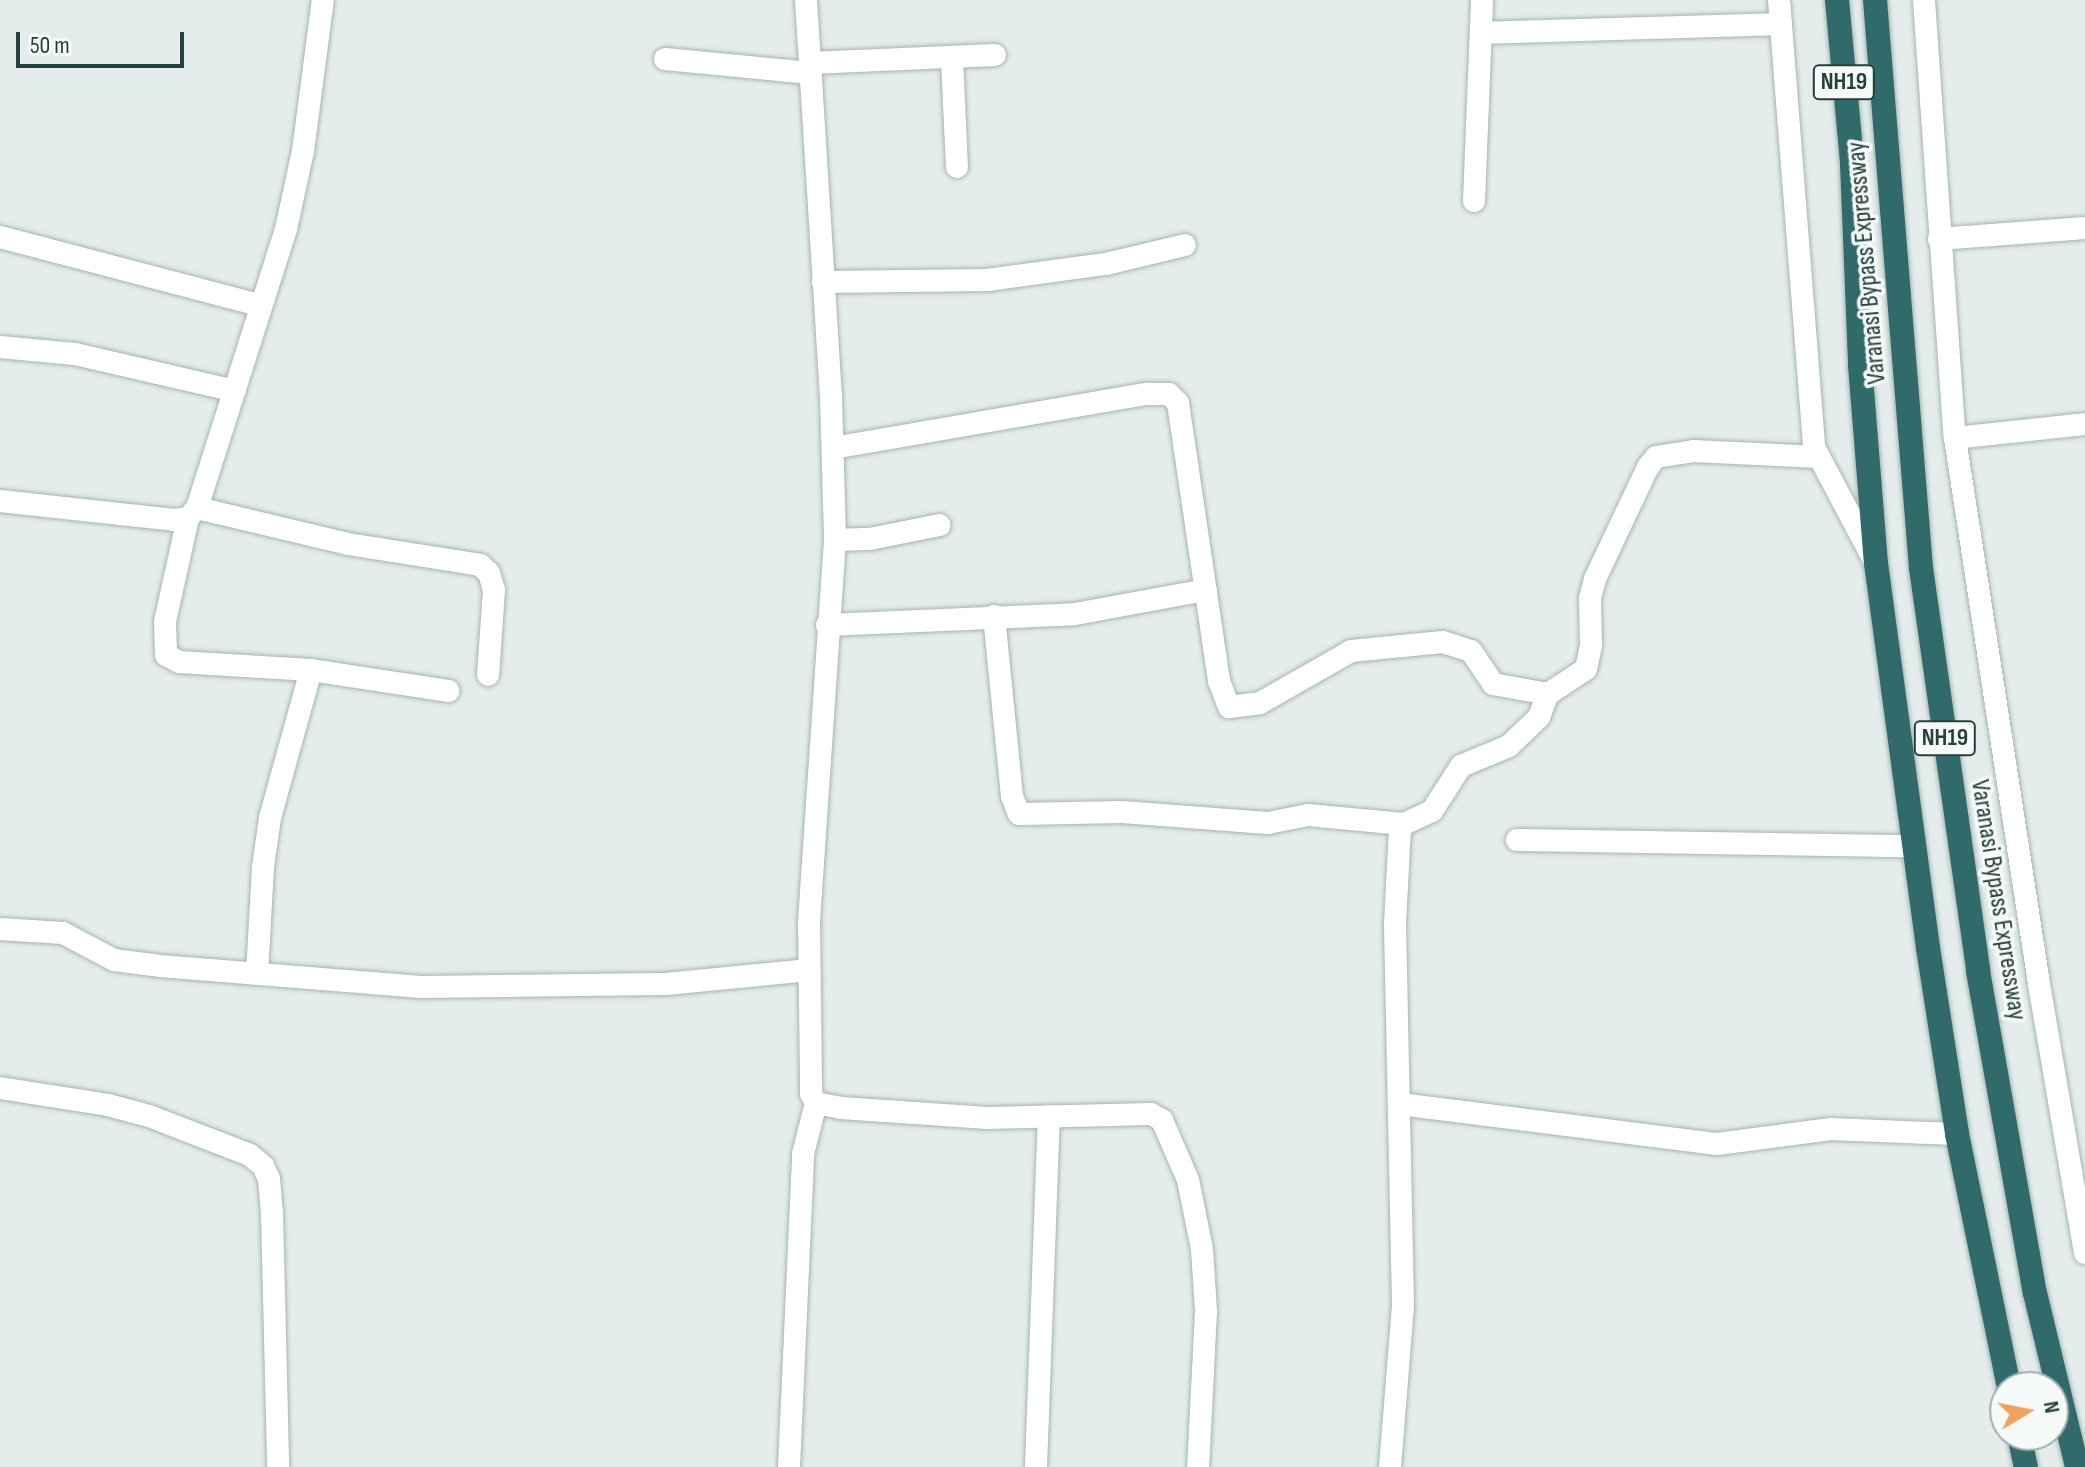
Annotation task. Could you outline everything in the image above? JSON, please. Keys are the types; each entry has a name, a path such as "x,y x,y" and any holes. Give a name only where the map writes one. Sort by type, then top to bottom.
{"highway":[{"name":"Varanasi Bypass Expressway","path":"1837,0 1852,163 1860,365 1876,563 1913,846 1957,1134 2006,1371"},
{"name":"Varanasi Bypass Expressway","path":"1875,0 1921,568 1978,971 2035,1293 2077,1467"}],"street":[{"path":"323,0 298,177 286,229 235,391 192,513 165,622 166,655 179,662 311,670 448,691"},
{"path":"789,1467 803,1154 816,1103 810,1081 809,920 835,540 833,448 806,0"},
{"path":"1474,201 1482,0"},
{"path":"1779,0 1814,447 1876,563"},
{"path":"1924,0 1955,438 2039,984 2085,1252"},
{"path":"1481,33 1781,24"},
{"path":"665,59 810,68 995,55"},
{"path":"952,58 957,167"},
{"path":"1939,239 2085,228"},
{"path":"0,237 260,305"},
{"path":"823,282 987,280 1106,264 1185,245"},
{"path":"0,347 75,354 235,391"},
{"path":"833,448 1147,394 1169,394 1178,403 1219,681 1229,707 1260,703 1351,651 1443,642 1471,651 1480,659 1493,684 1548,694"},
{"path":"1955,438 2085,424"},
{"path":"994,616 1012,796 1019,814 1122,812 1268,823 1308,815 1404,824 1432,811 1461,766 1509,746 1532,726 1548,694 1586,669 1591,645 1590,598 1595,579 1648,467 1656,457 1694,451 1818,457"},
{"path":"0,501 174,520 192,513 348,544 480,565 489,573 494,590 488,675"},
{"path":"835,540 870,539 940,525"},
{"path":"827,625 1075,614 1206,590"},
{"path":"257,974 263,867 270,818 311,670"},
{"path":"1390,1467 1403,1306 1395,924 1400,830 1404,824"},
{"path":"1517,840 1913,846"},
{"path":"0,929 63,933 114,960 421,987 607,985 809,970"},
{"path":"0,1088 108,1105 149,1116 250,1155 263,1166 269,1179 272,1213 278,1467"},
{"path":"816,1103 841,1108 988,1118 1151,1114 1162,1120 1170,1132 1188,1180 1202,1249 1206,1311 1198,1467"},
{"path":"1400,1104 1717,1144 1831,1129 1957,1134"},
{"path":"1036,1467 1049,1116"}]}
